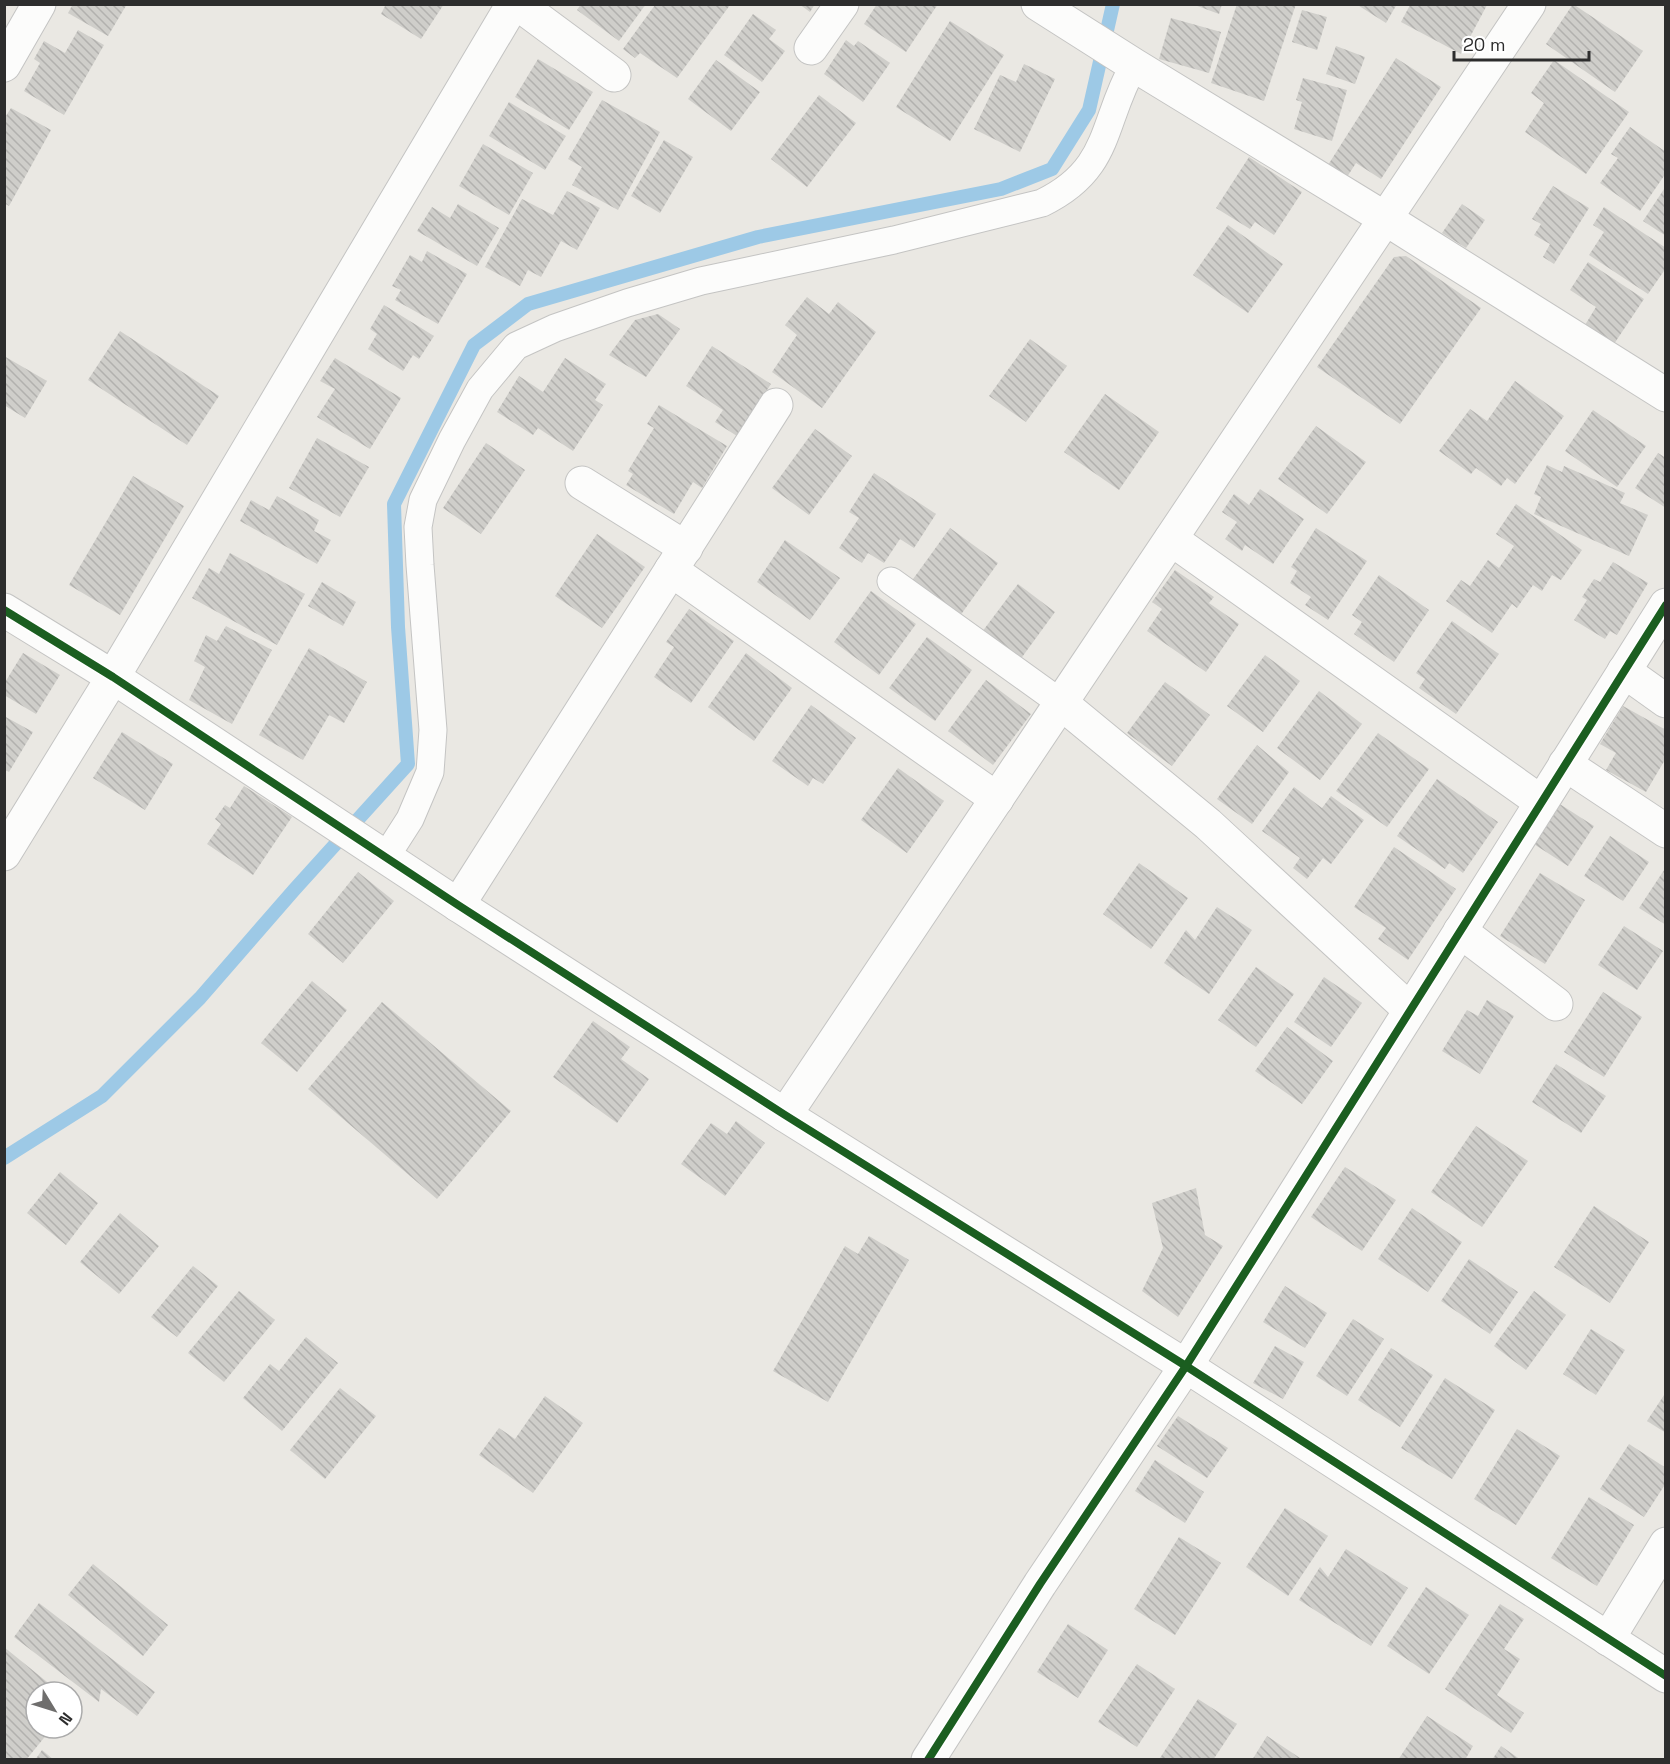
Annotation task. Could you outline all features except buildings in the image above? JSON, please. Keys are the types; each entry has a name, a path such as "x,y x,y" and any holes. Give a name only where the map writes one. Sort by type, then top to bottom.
{"street":[{"path":"4,64 39,4"},
{"path":"4,854 113,677 513,4"},
{"path":"518,4 614,75"},
{"path":"811,48 842,4"},
{"path":"1038,4 1665,395"},
{"path":"785,1115 1529,4"},
{"path":"458,905 776,405"},
{"path":"582,483 997,799"},
{"path":"1171,539 1541,802"},
{"path":"928,1760 1040,1584 1186,1366 1665,605"},
{"path":"4,610 113,677 378,853 785,1115 1186,1366 1665,1676"},
{"path":"1624,671 1665,701"},
{"path":"1061,703 1208,824 1410,1010"},
{"path":"1565,764 1665,831"},
{"path":"1460,931 1556,1004"},
{"path":"1608,1639 1665,1544"}],"lane":[{"path":"378,853 410,819 430,772 433,729 418,527 423,500 480,389 516,346 555,328 701,281 894,240 1042,203 1058,195 1077,180 1094,161 1105,139 1124,82 1128,62"},
{"path":"891,581 1061,703"}],"waterway":[{"path":"4,1158 102,1096 200,998 408,764 398,627 394,504 474,345 528,304 758,237 1001,189 1052,169 1089,110 1113,4"}],"cycle path":[{"path":"928,1760 1040,1584 1186,1366 1666,605"},
{"path":"4,610 113,677 458,905 785,1115 1186,1366 1666,1676"}]}
